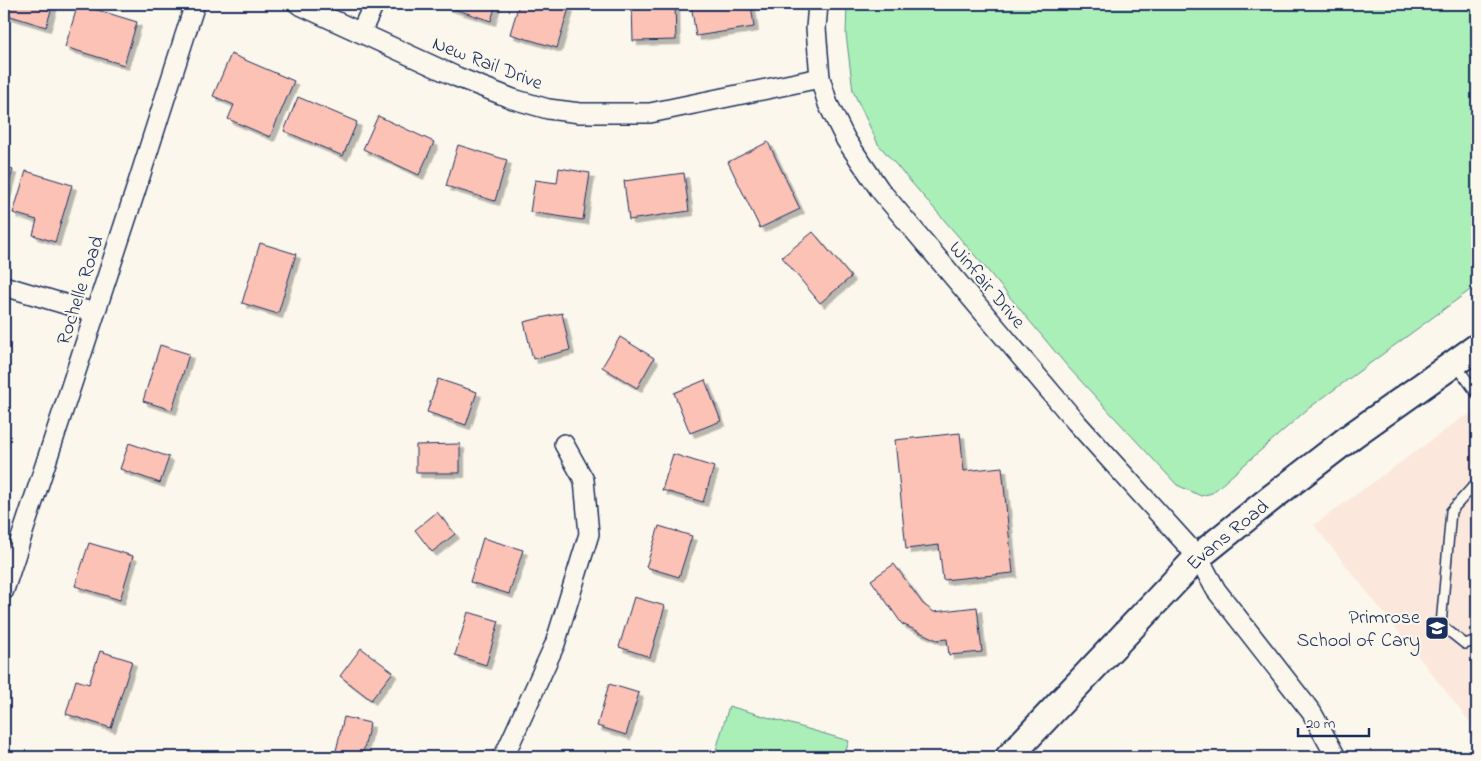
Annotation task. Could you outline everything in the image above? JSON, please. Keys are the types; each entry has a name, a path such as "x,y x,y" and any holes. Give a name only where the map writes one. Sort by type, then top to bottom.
{"main road":[{"name":"Evans Road","path":"1009,757 1198,557 1270,498 1353,435 1477,347"}],"street":[{"name":"Rochelle Road","path":"4,590 195,4"},
{"name":"New Rail Drive","path":"298,4 457,77 512,99 548,109 580,113 650,113 820,78"},
{"path":"361,32 374,4"},
{"name":"Winfair Drive","path":"818,4 816,28 820,78 828,104 846,140 880,190 1076,422 1198,557 1216,590 1312,713 1336,757"},
{"path":"4,286 95,313"},
{"path":"502,757 555,644 589,534 584,480 564,444"}],"lane":[{"path":"1454,363 1477,394"},
{"path":"1477,482 1451,511 1441,625 1464,644 1477,640"}],"shaded area":[{"name":"Primrose School of Cary","path":"1477,411 1477,731 1314,525 1462,418"}],"green space":[{"path":"847,4 1477,4 1477,285 1309,408 1212,493 1201,496 1177,485 1067,366 984,266 878,144 853,91 846,34"},
{"path":"729,706 849,741 844,757 714,757"}],"building":[{"path":"4,4 53,4 46,27 4,14"},
{"path":"78,4 137,22 124,65 65,47"},
{"path":"446,4 496,4 491,21 445,6"},
{"path":"519,4 556,4 569,8 557,48 510,34"},
{"path":"632,4 675,4 676,40 633,41"},
{"path":"691,4 751,4 754,27 696,36"},
{"path":"231,54 294,81 270,137 228,119 234,105 213,96"},
{"path":"298,97 357,122 343,156 284,131"},
{"path":"378,116 434,142 419,175 363,149"},
{"path":"768,142 800,209 760,228 728,162"},
{"path":"458,145 507,160 495,201 446,186"},
{"path":"4,167 13,170 4,200"},
{"path":"559,168 590,173 583,220 530,212 535,180 557,183"},
{"path":"26,171 72,185 55,242 33,235 37,220 13,213"},
{"path":"684,173 689,211 629,220 624,181"},
{"path":"813,232 851,277 820,303 782,257"},
{"path":"260,243 296,254 278,314 242,303"},
{"path":"562,313 570,350 533,359 524,322"},
{"path":"620,337 654,358 637,388 602,367"},
{"path":"160,345 189,354 172,410 143,401"},
{"path":"438,379 477,392 466,425 427,412"},
{"path":"705,380 721,421 690,433 674,393"},
{"path":"960,433 964,471 1002,467 1013,573 943,580 939,545 906,549 895,440"},
{"path":"129,443 169,457 160,483 120,469"},
{"path":"460,444 460,473 416,473 416,445"},
{"path":"673,454 714,467 703,502 662,490"},
{"path":"437,512 455,534 432,552 415,530"},
{"path":"659,526 692,536 679,577 646,567"},
{"path":"483,538 523,550 509,594 470,582"},
{"path":"89,543 133,556 120,600 75,586"},
{"path":"894,564 923,604 934,612 977,607 982,652 949,655 947,639 937,640 902,624 871,580"},
{"path":"634,597 665,606 650,657 619,647"},
{"path":"468,612 499,621 486,665 455,655"},
{"path":"361,648 393,672 371,700 340,676"},
{"path":"100,651 132,661 111,728 66,714 76,680 89,684"},
{"path":"609,684 639,693 626,735 597,726"},
{"path":"344,717 370,723 362,757 335,755"}],"place":[{"name":"Primrose School of Cary","path":"1437,628"}]}
